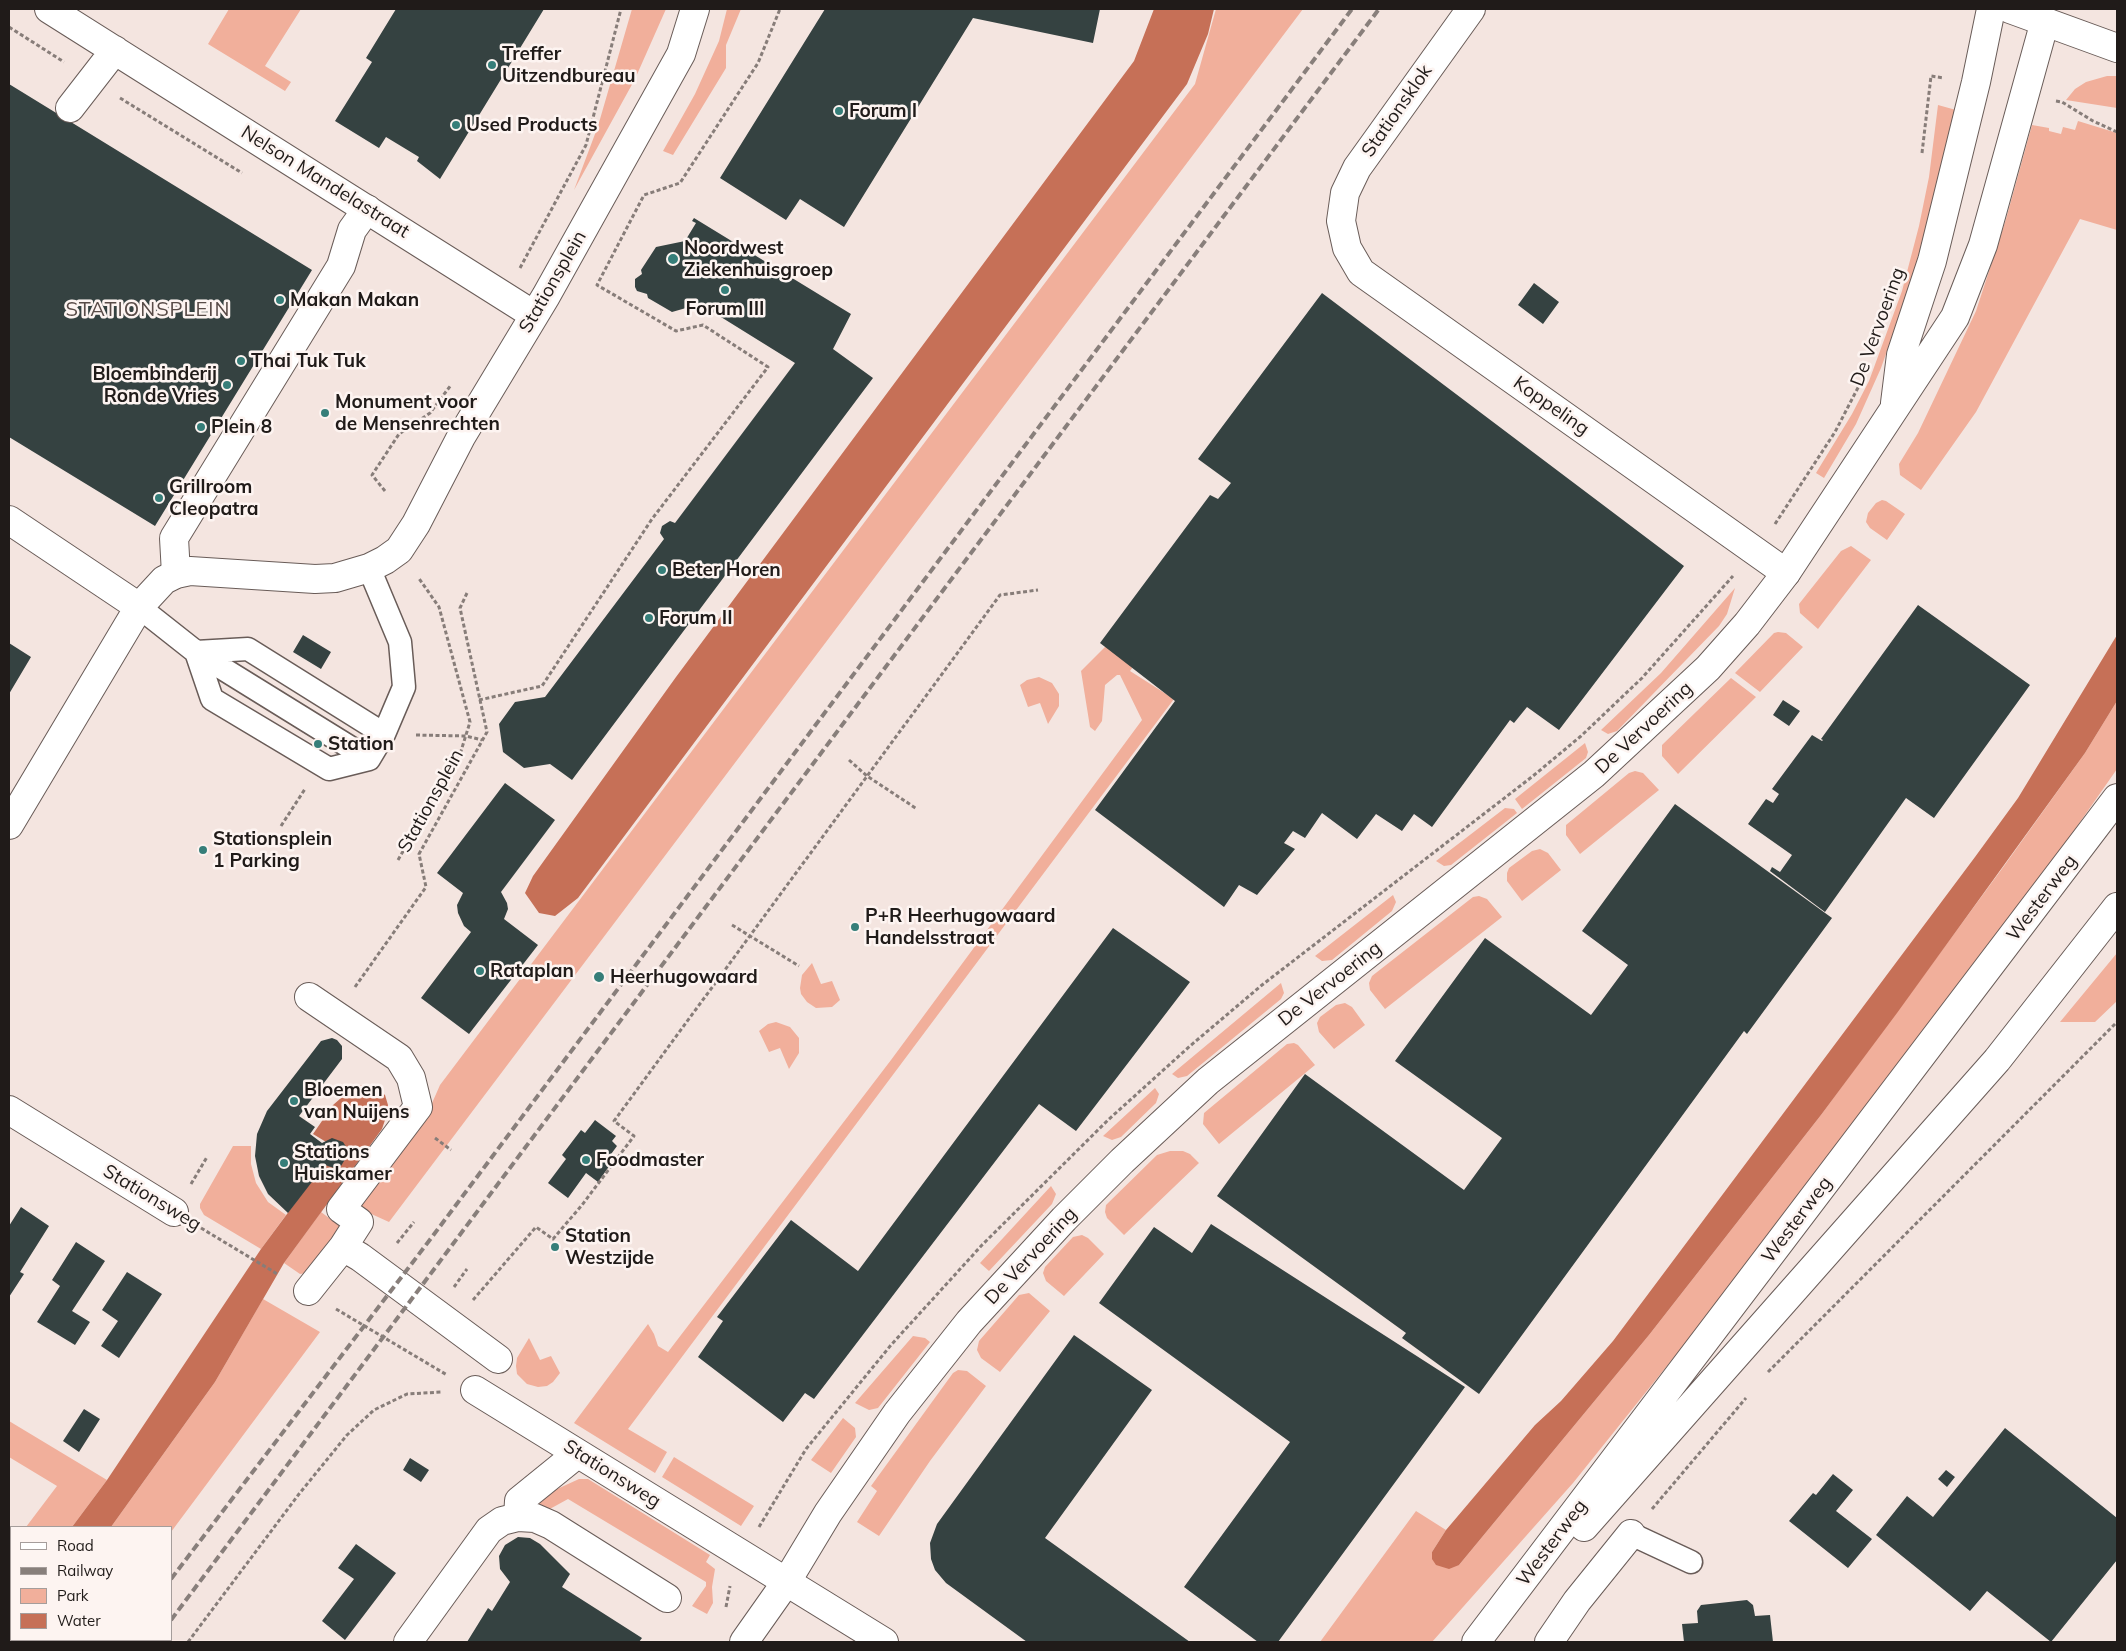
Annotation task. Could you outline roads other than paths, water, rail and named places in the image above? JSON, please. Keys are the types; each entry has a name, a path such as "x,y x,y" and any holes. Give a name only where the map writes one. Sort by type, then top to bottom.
{"street":[{"name":"Nelson Mandelastraat","path":"51,9 534,315"},
{"name":"Stationsplein","path":"176,574 190,571 314,579 334,578 369,568 385,560 398,550 416,524 462,437 534,315 681,54 695,9"},
{"name":"Stationsklok","path":"1341,221 1345,192 1357,168 1470,9"},
{"name":"De Vervoering","path":"1894,409 1901,356 1932,261 1976,82 1991,9"},
{"path":"2010,9 2117,48"},
{"name":"De Vervoering","path":"744,1642 828,1513 897,1413 969,1322 1115,1167 1208,1081 1594,774 1708,668 1747,624 1786,573 1955,316 1983,245 2046,21"},
{"path":"70,108 115,50"},
{"path":"9,825 138,608 164,580 176,574 174,538 341,266 352,230 367,209"},
{"name":"Koppeling","path":"1341,221 1347,248 1361,272 1786,573"},
{"path":"9,520 138,608"},
{"name":"Westerweg","path":"1476,1642 2117,798"},
{"name":"Westerweg","path":"1482,1642 1997,1060 2117,907"},
{"path":"308,1292 343,1247 359,1222 341,1209 418,1107 411,1078 399,1058 309,996"},
{"name":"Stationsweg","path":"9,1110 174,1212"},
{"path":"343,1247 360,1257 498,1359"},
{"name":"Stationsweg","path":"475,1390 884,1642"},
{"path":"518,1517 518,1501 578,1454"},
{"path":"408,1642 489,1530 502,1521 518,1517 535,1518 551,1525 667,1598"},
{"path":"1549,1642 1577,1601 1630,1534"}],"lane":[{"path":"196,652 212,699 329,769 369,759 384,734 404,687 400,642 382,595 369,568"},
{"path":"138,608 196,652 369,759"},
{"path":"196,652 248,648 384,734"},
{"path":"1630,1534 1690,1562"}],"water":[{"path":"1154,9 1214,9 1208,34 1187,84 578,898 555,916 539,913 525,893 533,876 676,677 1134,61"},
{"path":"2117,635 2117,701 2085,753 1897,1013 1821,1115 1649,1335 1459,1565 1449,1569 1436,1565 1432,1559 1432,1552 1446,1530 1535,1425 1561,1401 1613,1341 1975,857 2018,798"},
{"path":"356,1085 374,1086 385,1095 388,1105 382,1129 284,1263 215,1382 112,1526 73,1526 107,1480 261,1249 336,1148 313,1134 333,1105"}],"railway":[{"path":"172,1578 432,1237 1352,9"},
{"path":"172,1619 1379,9"}],"place":[{"name":"Treffer Uitzendbureau","path":"492,65"},
{"name":"Forum I","path":"839,111"},
{"name":"Used Products","path":"456,125"},
{"name":"Noordwest Ziekenhuisgroep","path":"673,259"},
{"name":"Forum III","path":"725,290"},
{"name":"Makan Makan","path":"280,300"},
{"name":"Thai Tuk Tuk","path":"241,361"},
{"name":"Bloembinderij Ron de Vries","path":"227,385"},
{"name":"Monument voor de Mensenrechten","path":"325,413"},
{"name":"Plein 8","path":"201,427"},
{"name":"Grillroom Cleopatra","path":"159,498"},
{"name":"Beter Horen","path":"662,570"},
{"name":"Forum II","path":"649,618"},
{"name":"Station","path":"318,744"},
{"name":"Stationsplein 1 Parking","path":"203,850"},
{"name":"P+R Heerhugowaard Handelsstraat","path":"855,927"},
{"name":"Rataplan","path":"480,971"},
{"name":"Heerhugowaard","path":"599,977"},
{"name":"Bloemen van Nuijens","path":"294,1101"},
{"name":"Foodmaster","path":"586,1160"},
{"name":"Stations Huiskamer","path":"284,1163"},
{"name":"Station Westzijde","path":"555,1247"}],"district":[{"name":"STATIONSPLEIN","path":"148,310"}]}
